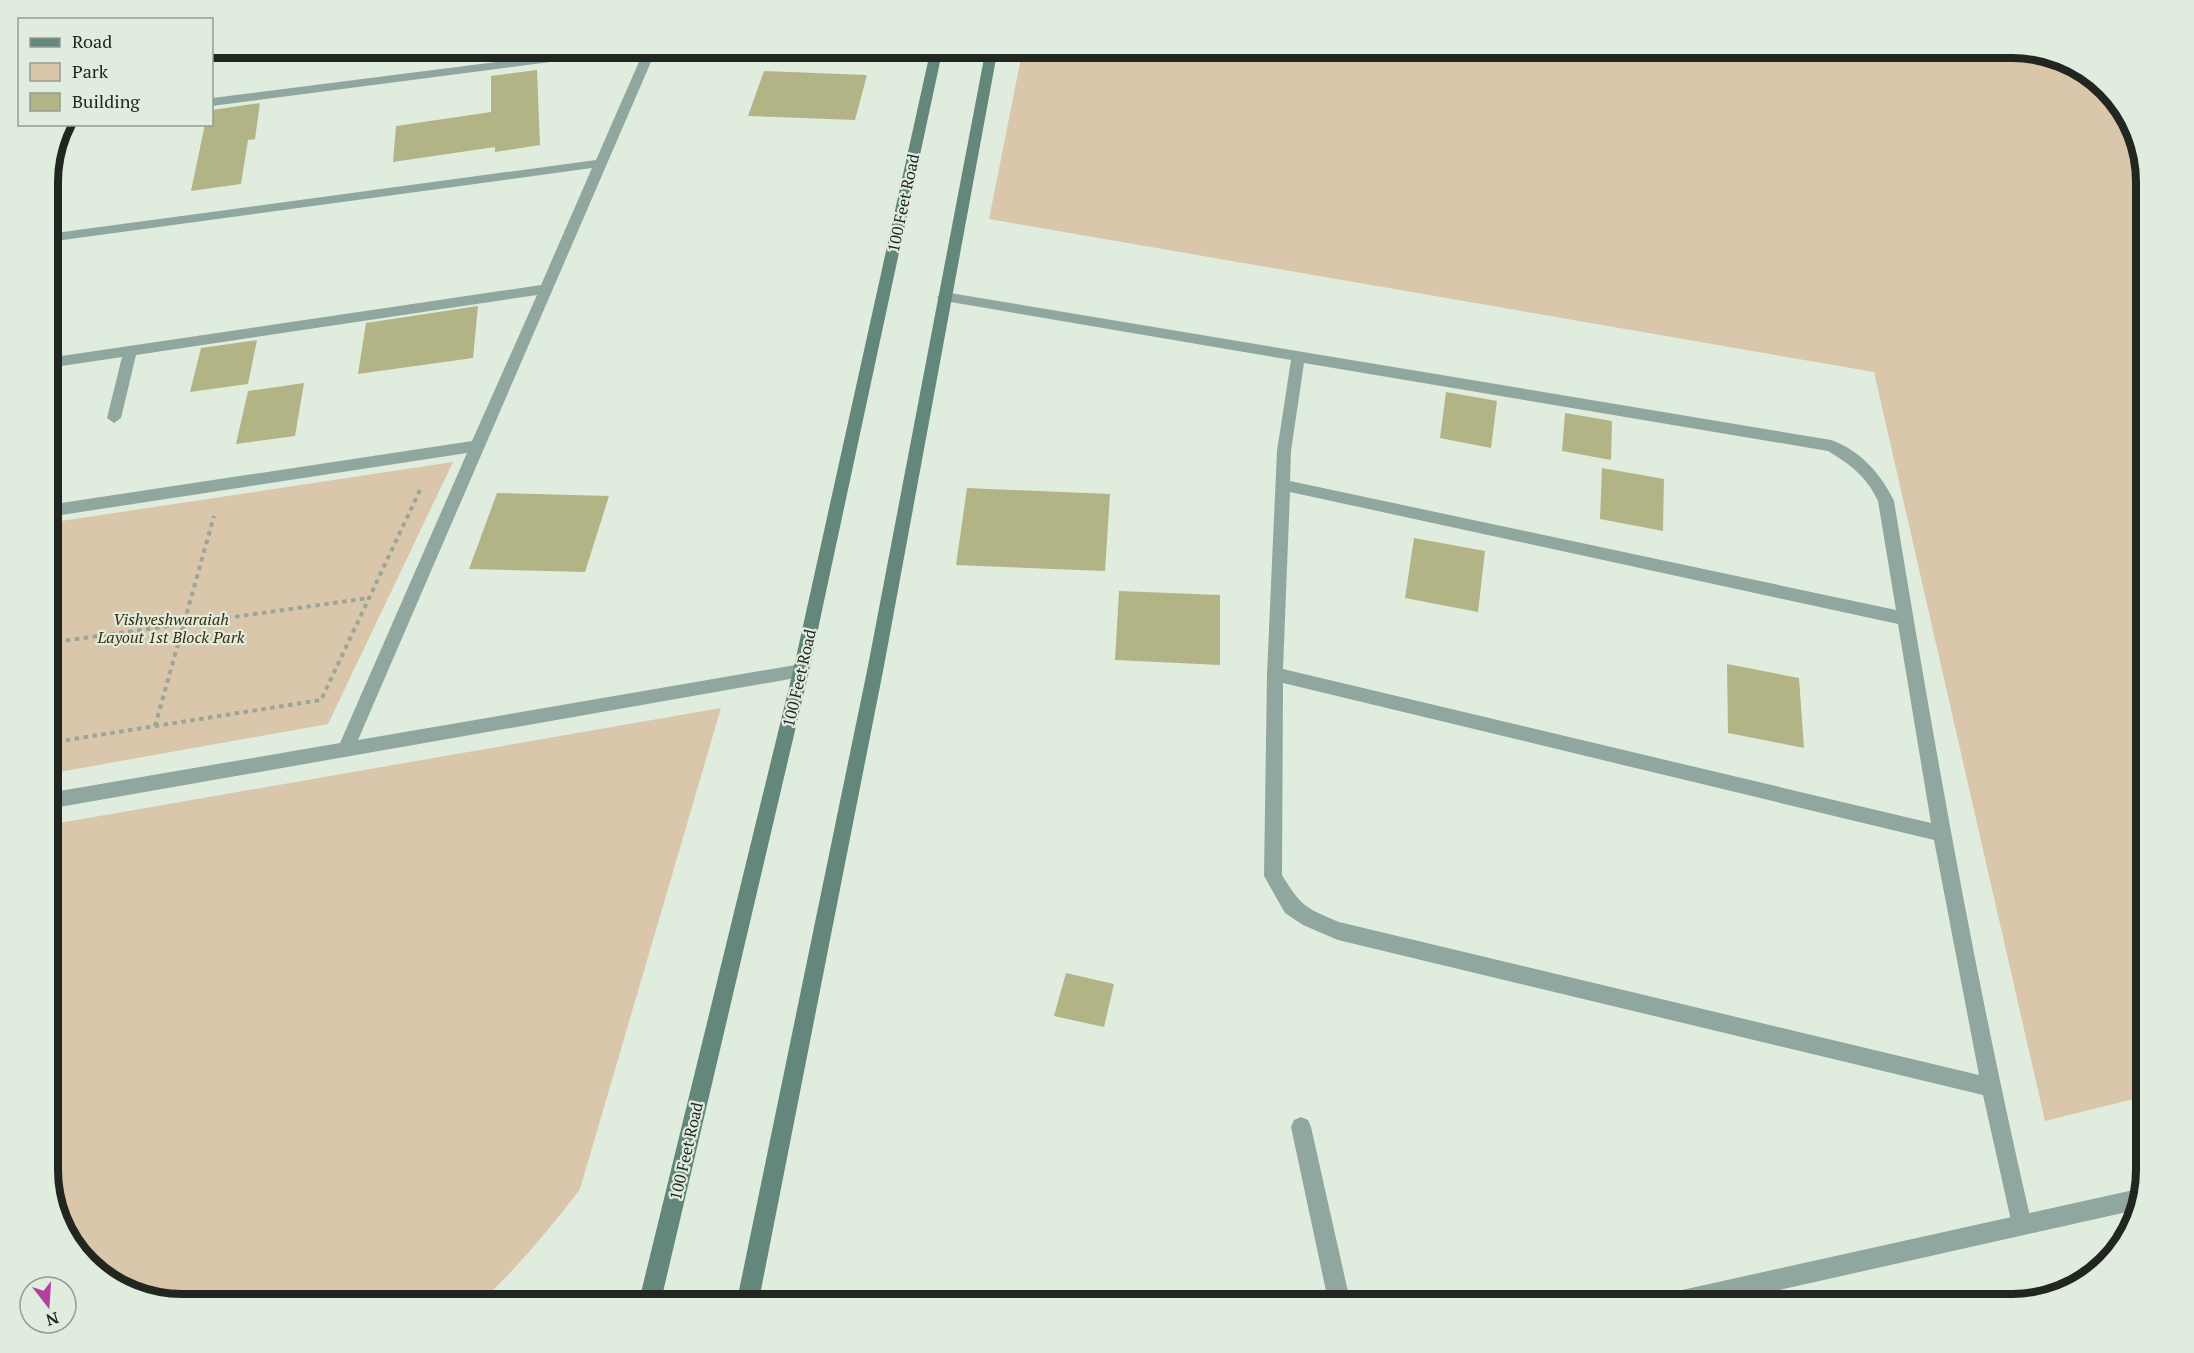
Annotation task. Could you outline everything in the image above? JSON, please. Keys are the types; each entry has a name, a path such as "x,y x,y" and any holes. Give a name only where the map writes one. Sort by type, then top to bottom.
{"main road":[{"name":"100 Feet Road","path":"653,1294 801,671 935,58"},
{"path":"749,1294 873,677 990,58"}],"street":[{"path":"213,102 556,58"},
{"path":"345,750 647,58"},
{"path":"59,237 601,163"},
{"path":"59,361 546,289"},
{"path":"944,297 1831,446 1865,468 1878,482 1886,501 1940,833 1989,1087 2022,1225"},
{"path":"114,417 130,351"},
{"path":"1298,357 1284,451 1275,674 1273,876 1291,907 1310,919 1338,931 1989,1087"},
{"path":"59,509 477,446"},
{"path":"1284,485 1905,619"},
{"path":"59,799 801,671"},
{"path":"1275,674 1940,833"},
{"path":"1301,1127 1338,1294"},
{"path":"1713,1294 2131,1201"}],"path":[{"path":"59,741 321,700 424,481"},
{"path":"155,726 214,514"},
{"path":"59,641 369,598"}],"green space":[{"path":"1021,58 2012,58 2059,68 2087,84 2110,107 2119,120 2131,150 2135,174 2136,1098 2045,1121 1874,372 989,219"},
{"name":"Vishveshwaraiah Layout 1st Block Park","path":"453,462 328,724 59,772 59,521"},
{"path":"721,708 580,1189 532,1249 489,1294 166,1293 150,1290 120,1278 107,1269 84,1246 68,1218 59,1179 59,823"}],"building":[{"path":"537,70 540,145 495,152 495,147 393,162 396,126 491,112 491,76"},
{"path":"764,71 867,75 855,120 748,116"},
{"path":"260,103 255,139 248,140 241,184 191,191 205,126 213,126 213,110"},
{"path":"478,306 473,358 358,374 366,323"},
{"path":"257,340 248,384 190,392 201,348"},
{"path":"304,383 295,436 236,444 248,391"},
{"path":"1446,392 1497,401 1491,448 1440,438"},
{"path":"1565,413 1612,421 1611,460 1562,451"},
{"path":"1602,468 1664,479 1663,531 1600,519"},
{"path":"967,488 1110,494 1105,571 956,565"},
{"path":"497,493 609,496 585,572 469,569"},
{"path":"1414,538 1485,551 1478,612 1405,598"},
{"path":"1119,591 1220,595 1220,665 1115,660"},
{"path":"1727,664 1799,678 1804,748 1728,733"},
{"path":"1066,973 1114,984 1104,1027 1054,1016"}]}
